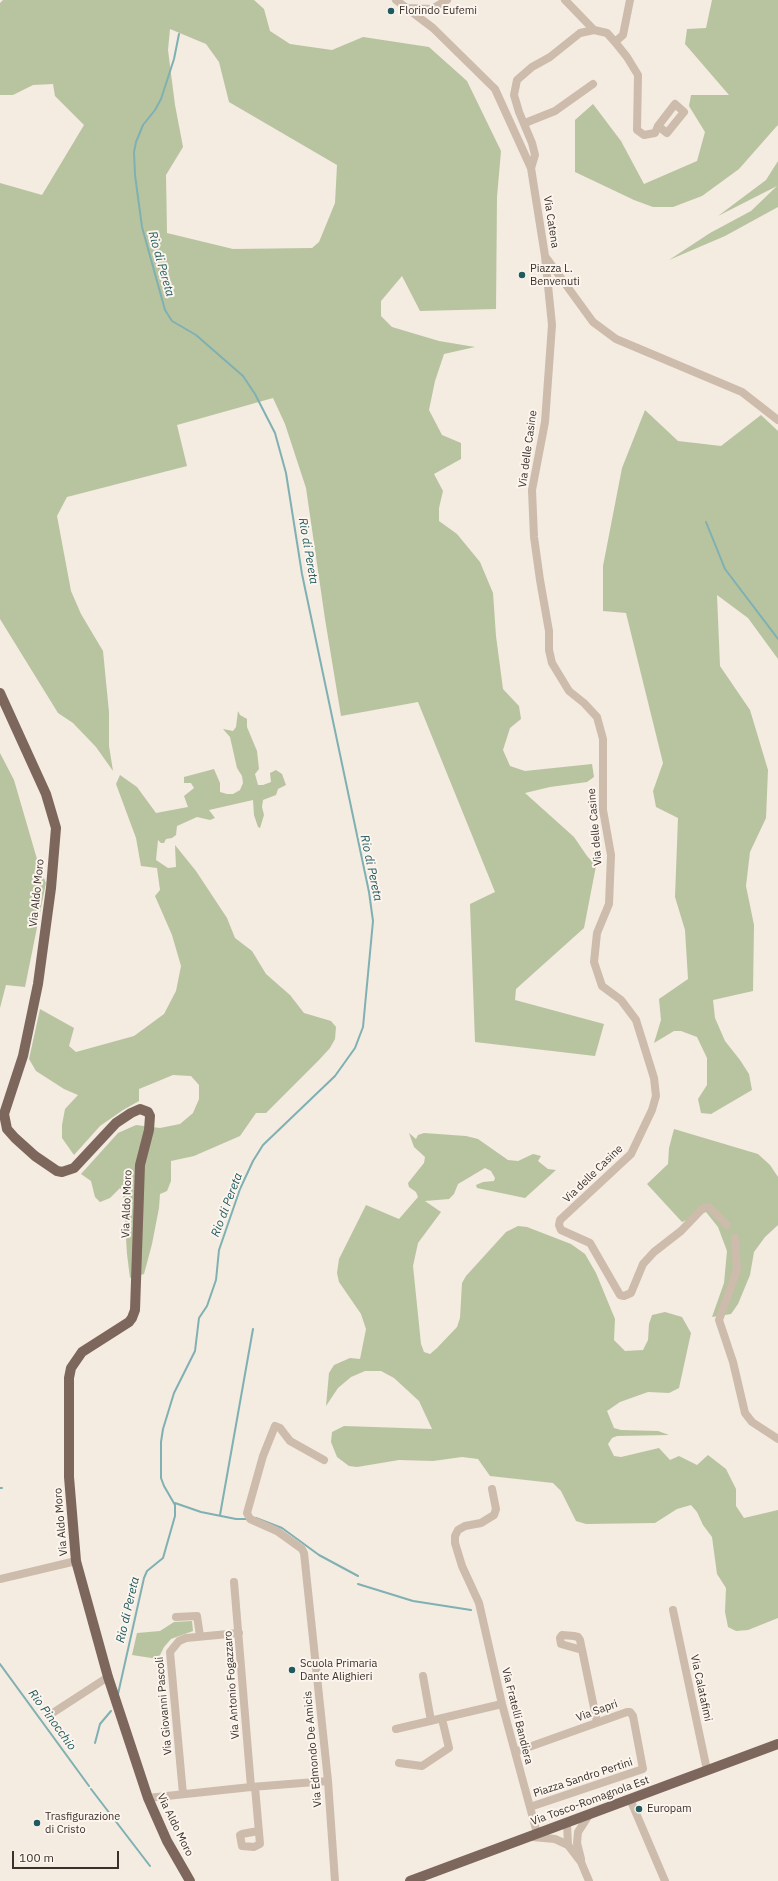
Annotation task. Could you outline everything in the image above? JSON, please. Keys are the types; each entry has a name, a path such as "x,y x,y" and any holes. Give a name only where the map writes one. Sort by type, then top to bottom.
{"main road":[{"name":"Via Aldo Moro","path":"0,693 46,794 56,828 51,888 38,984 24,1056 4,1114 7,1129 35,1156 57,1171 62,1172 74,1168 116,1123 131,1113 140,1109 144,1110 150,1116 149,1130 140,1165 136,1299 132,1318 82,1352 73,1364 70,1373 69,1477 76,1561 108,1677 148,1798 167,1841 190,1881"},
{"name":"Via Tosco-Romagnola Est","path":"410,1881 778,1744"}],"street":[{"name":"Via Catena","path":"396,0 432,28 495,89 531,168 545,256 593,322 616,339 742,392 778,420"},
{"path":"406,8 417,10 432,9 447,0"},
{"path":"565,0 594,30"},
{"path":"615,42 623,35 630,0"},
{"path":"531,168 535,155 514,95 518,80 532,67 550,57 580,33 594,30 607,33 628,57 638,75 637,130 644,135 655,133 658,126"},
{"path":"525,123 555,111 593,84"},
{"name":"Via delle Casine","path":"545,256 552,325 545,422 532,490 534,537 549,631 549,650 552,663 569,691 584,703 597,718 603,739 604,762 602,790 606,834 611,854 609,904 597,933 594,962 602,986 621,1000 636,1020 654,1078 656,1096 652,1110 631,1154 560,1220 559,1225 561,1230 590,1243 620,1295 624,1296 631,1293 643,1264 654,1252 669,1242 681,1231 703,1208 709,1207 727,1225"},
{"path":"735,1238 737,1270 720,1320 745,1413 752,1422 778,1439"},
{"name":"Via Edmondo De Amicis","path":"324,1460 290,1441 280,1428 275,1426 263,1456 247,1513 250,1520 277,1531 302,1549 304,1553 328,1781 336,1881"},
{"name":"Via Fratelli Bandiera","path":"492,1489 496,1509 494,1516 481,1524 458,1530 455,1536 457,1550 462,1566 479,1603 502,1704 530,1807 532,1835"},
{"path":"0,1579 76,1561"},
{"name":"Via Antonio Fogazzaro","path":"234,1582 258,1831"},
{"name":"Via Calatafimi","path":"673,1610 707,1770"},
{"path":"176,1617 197,1616 200,1636"},
{"name":"Via Giovanni Pascoli","path":"183,1794 170,1652 179,1641 186,1638 239,1633"},
{"path":"582,1650 597,1722"},
{"path":"424,1676 431,1721"},
{"path":"48,1716 108,1677"},
{"path":"396,1729 502,1704"},
{"name":"Via Sapri","path":"515,1752 597,1722 630,1712 633,1716 643,1769"},
{"path":"399,1763 422,1766 449,1748 442,1719"},
{"name":"Piazza Sandro Pertini","path":"530,1807 643,1769"},
{"path":"148,1798 328,1781"},
{"path":"630,1799 665,1881"},
{"path":"577,1839 581,1826 589,1815"},
{"path":"567,1823 572,1828 577,1839 581,1862 589,1881"},
{"path":"567,1823 568,1844 581,1862"},
{"path":"532,1835 555,1839 568,1844"}],"green space":[{"path":"3,0 254,0 264,9 270,31 290,44 332,50 363,37 429,47 467,81 501,151 497,197 496,309 420,311 402,276 381,301 381,316 392,327 439,341 475,347 444,354 435,381 429,410 442,435 461,443 461,459 434,474 443,491 439,508 439,521 457,534 480,562 493,593 496,636 503,689 519,706 521,719 510,728 503,750 510,766 525,771 592,764 594,777 587,782 550,787 525,793 574,837 596,866 584,928 516,989 515,1000 604,1024 595,1056 475,1042 470,904 495,892 418,702 341,716 306,488 285,424 273,398 177,425 187,466 67,497 57,516 71,591 81,614 103,651 109,712 109,746 113,771 96,747 73,723 58,713 0,619 0,183 42,195 84,125 55,96 53,84 33,85 13,95 0,95 0,3","holes":["170,29 206,44 219,62 229,102 337,165 335,203 319,242 312,248 233,249 167,233 166,175 183,147 175,105 168,50"]},
{"path":"712,0 778,0 778,125 739,169 702,196 673,207 653,207 634,200 575,172 575,120 593,104 621,141 644,184 697,161 705,132 689,106 691,95 729,95 685,44 687,29 706,28"},
{"path":"778,161 778,207 725,236 669,260 710,233 751,211 777,186 718,216 766,180"},
{"path":"645,410 678,441 721,446 761,415 778,431 778,659 748,618 717,595 720,666 750,710 768,770 766,818 750,852 746,886 754,925 753,991 713,1000 715,1018 725,1041 749,1074 752,1090 711,1114 701,1113 698,1099 707,1085 707,1058 697,1037 681,1031 674,1031 654,1043 661,1020 659,999 688,979 685,930 675,897 678,818 656,807 653,791 663,763 626,613 603,611 603,566 622,468"},
{"path":"238,711 240,715 247,719 247,727 257,751 259,769 255,774 258,785 271,782 270,773 276,770 282,774 286,785 278,789 276,795 263,800 262,807 264,815 260,828 258,827 254,815 253,800 209,810 215,818 210,820 197,817 177,826 176,835 172,838 166,839 164,843 161,843 158,840 156,860 168,868 176,867 175,845 196,871 227,918 235,938 252,951 266,974 290,995 304,1013 331,1021 336,1027 335,1039 330,1048 319,1060 266,1113 256,1113 240,1136 194,1156 171,1161 171,1181 167,1191 160,1194 159,1208 152,1244 144,1274 130,1278 123,1191 120,1188 110,1198 100,1202 95,1197 91,1181 81,1174 118,1133 136,1125 160,1128 180,1124 193,1113 199,1099 199,1085 191,1076 173,1075 139,1089 139,1101 100,1126 74,1155 62,1138 62,1125 65,1109 78,1095 64,1089 36,1071 29,1059 40,1009 74,1028 69,1046 76,1052 134,1036 164,1014 176,991 181,966 172,935 155,896 160,890 157,868 141,866 136,838 116,784 120,775 137,787 156,813 188,807 184,796 194,788 191,783 184,783 184,777 214,769 220,783 220,792 233,794 240,790 243,783 242,776 237,768 230,737 223,729 233,731 236,727"},
{"path":"0,753 14,780 39,866 46,883 25,987 6,985 0,1008"},
{"path":"674,1129 758,1154 770,1165 778,1177 778,1225 765,1237 754,1252 750,1275 738,1304 731,1314 712,1317 724,1283 727,1251 718,1227 706,1212 682,1222 647,1184 668,1164 669,1148"},
{"path":"409,1133 416,1139 418,1135 424,1133 466,1136 478,1139 508,1160 518,1161 533,1154 541,1156 538,1161 548,1169 556,1170 525,1198 477,1188 476,1185 483,1182 494,1181 495,1178 491,1171 485,1168 458,1184 454,1194 449,1199 425,1201 441,1212 418,1243 413,1266 421,1344 424,1352 430,1354 457,1327 460,1318 462,1283 466,1276 506,1232 518,1226 527,1227 571,1244 585,1254 596,1273 615,1319 614,1340 625,1351 643,1350 648,1340 649,1324 652,1315 665,1312 682,1317 691,1333 679,1388 669,1393 648,1392 620,1402 607,1411 614,1428 621,1430 658,1431 669,1435 617,1436 612,1438 608,1444 614,1456 621,1457 659,1448 670,1460 679,1456 697,1465 708,1455 726,1469 736,1489 736,1506 744,1518 778,1510 778,1618 748,1630 736,1631 728,1627 725,1612 726,1588 717,1574 712,1537 691,1505 677,1509 655,1523 586,1524 576,1521 561,1491 553,1483 490,1476 478,1459 462,1457 433,1461 399,1460 357,1467 349,1466 337,1457 331,1442 332,1432 344,1426 432,1429 419,1401 394,1378 381,1371 365,1371 351,1377 338,1388 326,1406 329,1373 334,1365 350,1358 360,1359 366,1329 361,1314 339,1282 337,1273 339,1259 366,1205 399,1219 418,1197 416,1192 409,1187 408,1183 424,1163 425,1157 414,1147"},
{"path":"192,1621 193,1631 171,1639 164,1647 158,1659 132,1655 137,1633 160,1631 174,1622"}],"waterway":[{"name":"Rio di Pereta","path":"118,1694 144,1578 147,1571 163,1558 175,1516 175,1505 161,1478 161,1442 163,1429 174,1393 195,1351 199,1318 207,1306 216,1280 219,1250 240,1189 253,1161 263,1145 335,1076 355,1048 363,1027 373,921 369,892 302,574 286,473 275,433 255,394 243,376 196,335 172,321 165,310 142,227 135,175 134,152 136,142 143,125 155,110 161,99 174,59 179,34"},
{"path":"706,522 725,569 778,639"},
{"path":"220,1515 253,1329"},
{"path":"175,1503 201,1512 236,1519 248,1519"},
{"path":"256,1518 282,1528 319,1555 358,1576"},
{"path":"358,1584 413,1601 471,1610"},
{"name":"Rio Pinocchio","path":"0,1664 89,1786"},
{"name":"Rio di Pereta","path":"95,1743 100,1724 111,1711"},
{"name":"Rio Pinocchio","path":"91,1789 150,1866"}],"place":[{"name":"Florindo Eufemi","path":"391,11"},
{"name":"Piazza L. Benvenuti","path":"522,275"},
{"name":"Scuola Primaria Dante Alighieri","path":"292,1670"},
{"name":"Europam","path":"639,1809"},
{"name":"Trasfigurazione di Cristo","path":"37,1823"}]}
